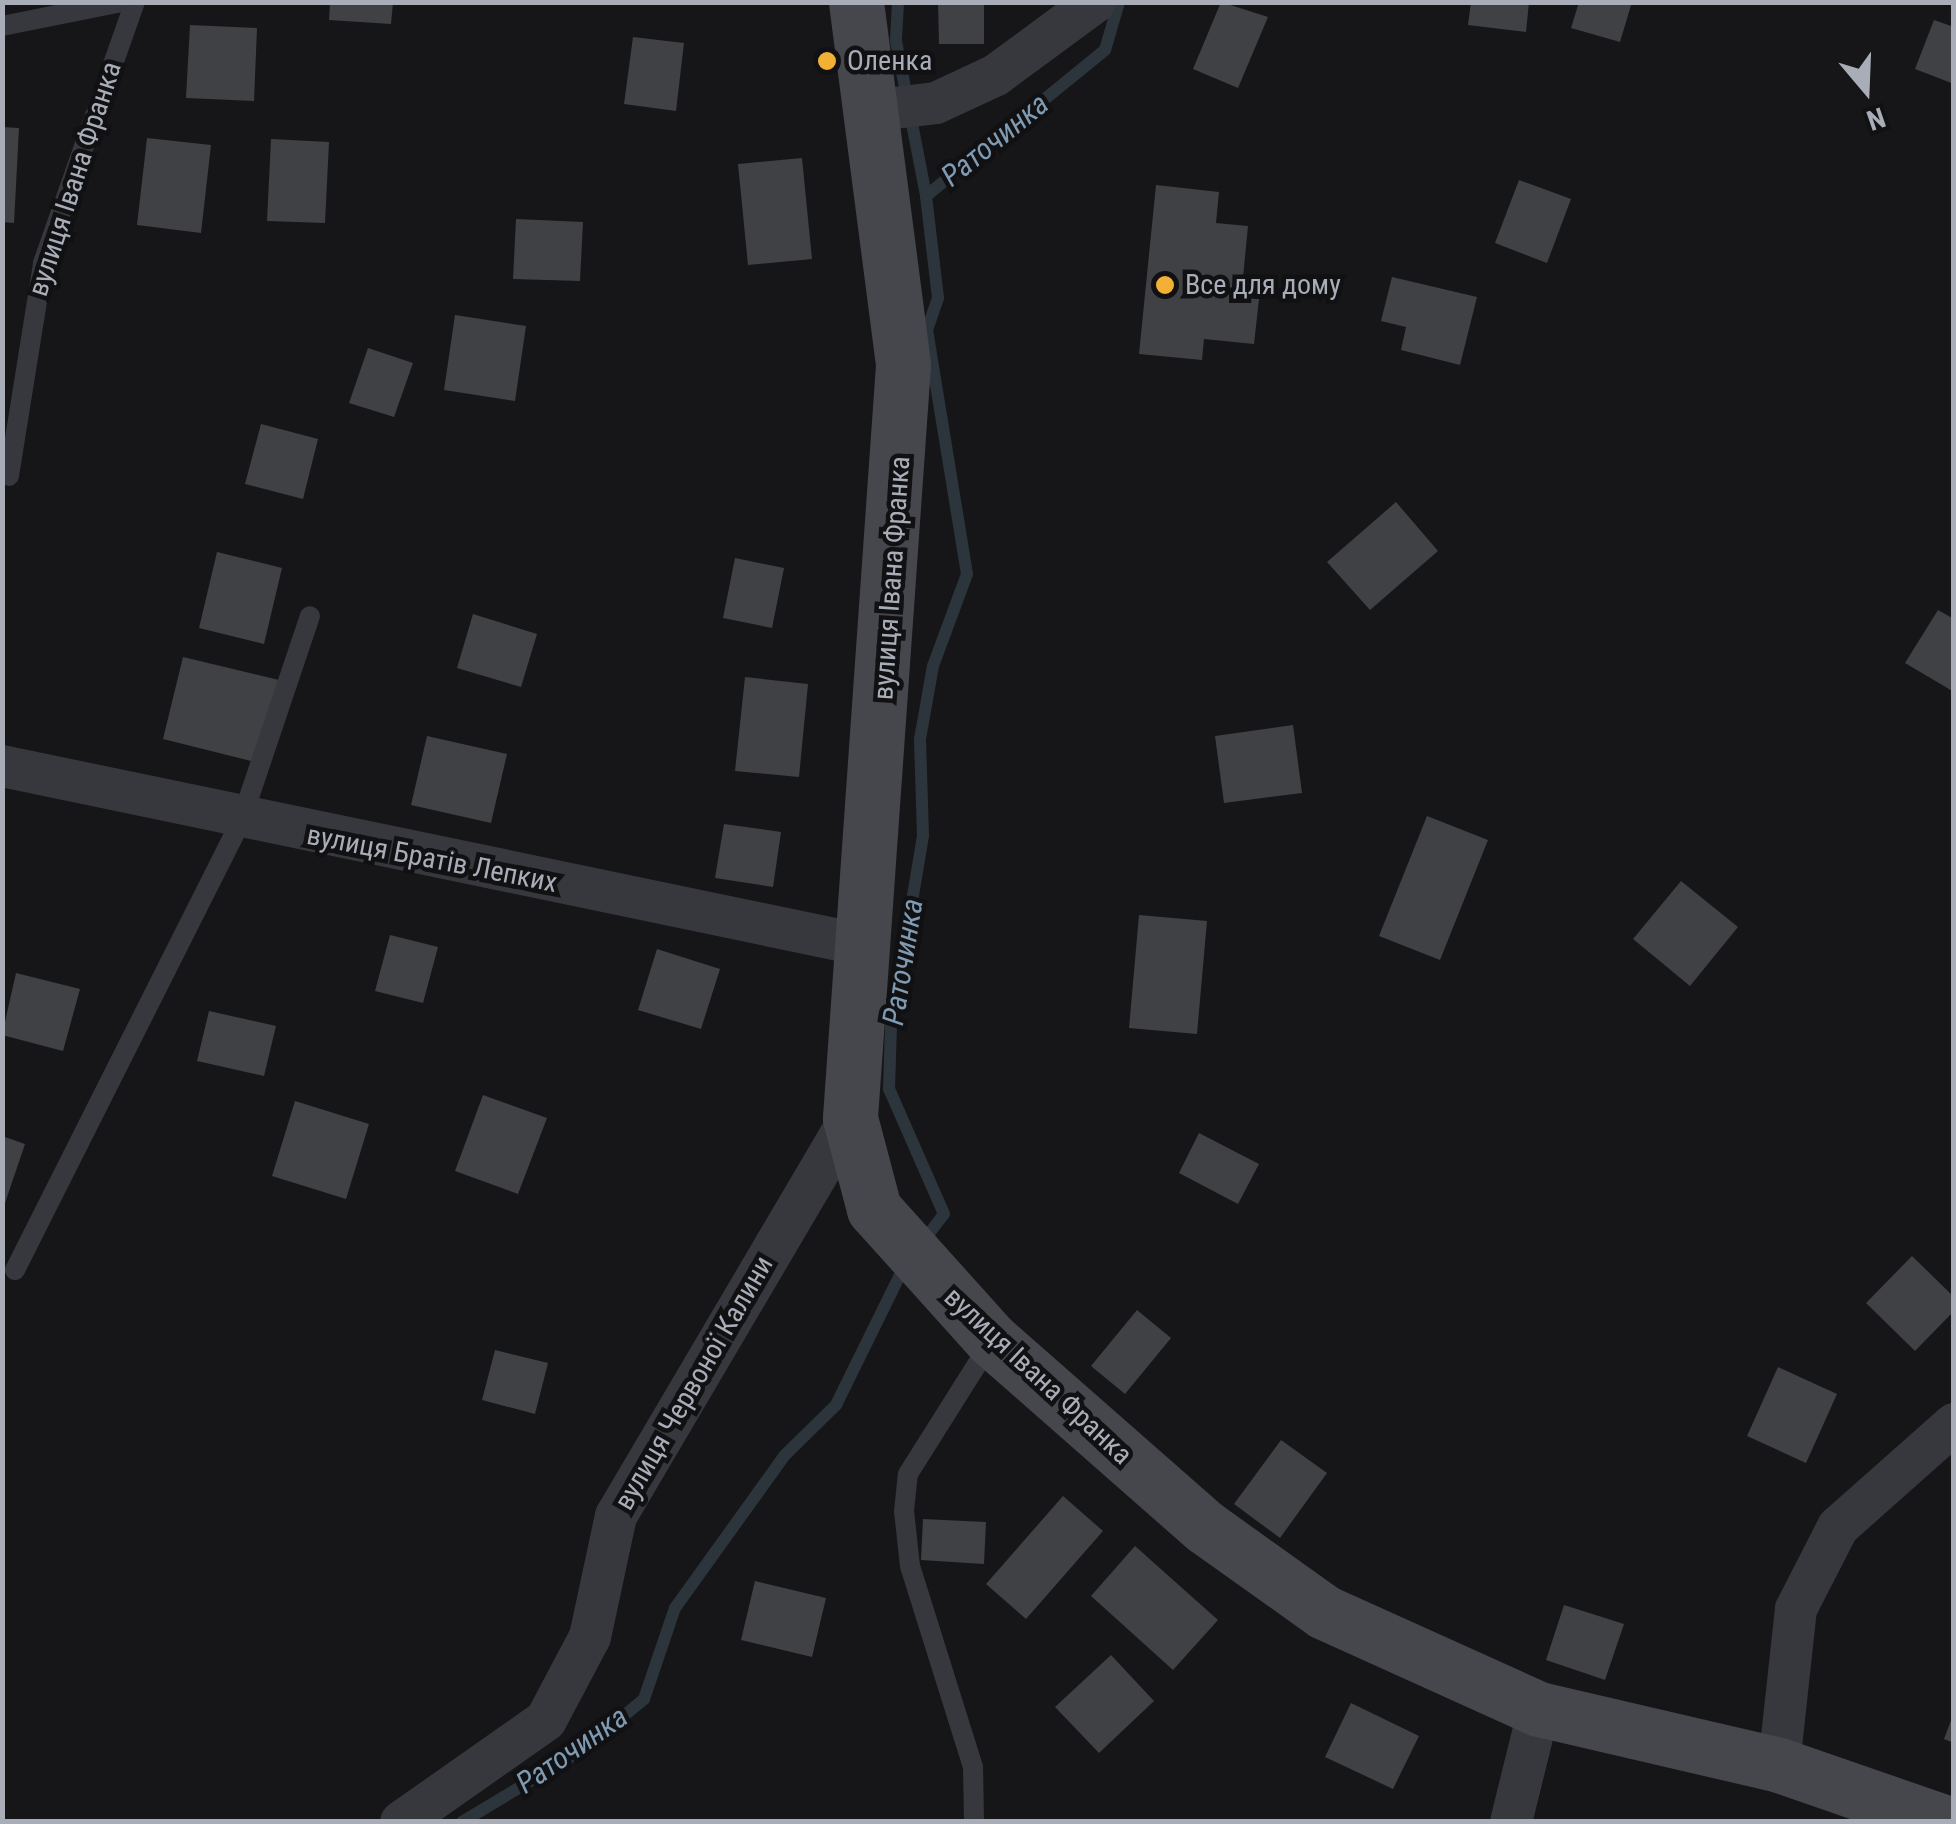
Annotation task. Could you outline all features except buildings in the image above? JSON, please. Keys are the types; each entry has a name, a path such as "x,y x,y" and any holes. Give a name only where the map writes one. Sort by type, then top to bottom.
{"main road":[{"name":"вулиця Івана Франка","path":"856,2 882,110 903,364 850,1118 862,1182 898,1239 992,1340 1205,1527 1324,1612 1428,1666 1539,1709 1780,1765 1944,1822"}],"street":[{"path":"882,110 936,102 1039,50 1091,5"},
{"name":"вулиця Братів Лепких","path":"2,766 241,821 863,945"},
{"name":"вулиця Червоної Калини","path":"401,1822 546,1720 590,1637 616,1516 850,1118"},
{"path":"1780,1765 1796,1610 1838,1527 1954,1424"},
{"path":"1511,1822 1539,1709"}],"lane":[{"path":"2,26 122,2"},
{"name":"вулиця Івана Франка","path":"9,476 42,263 134,2"},
{"path":"15,1270 241,821 310,616"},
{"path":"974,1822 973,1767 910,1566 904,1511 908,1474 992,1340"}],"waterway":[{"path":"898,2 896,41 926,196"},
{"name":"Раточинка","path":"922,1243 944,1214 889,1089 891,1027 923,835 920,739 933,666 967,574 927,330 938,298 926,196 1105,50 1119,2"},
{"name":"Раточинка","path":"462,1822 585,1748 644,1699 675,1608 785,1455 836,1405 906,1263"}],"place":[{"name":"Оленка","path":"827,61"},
{"name":"Все для дому","path":"1165,285"}]}
